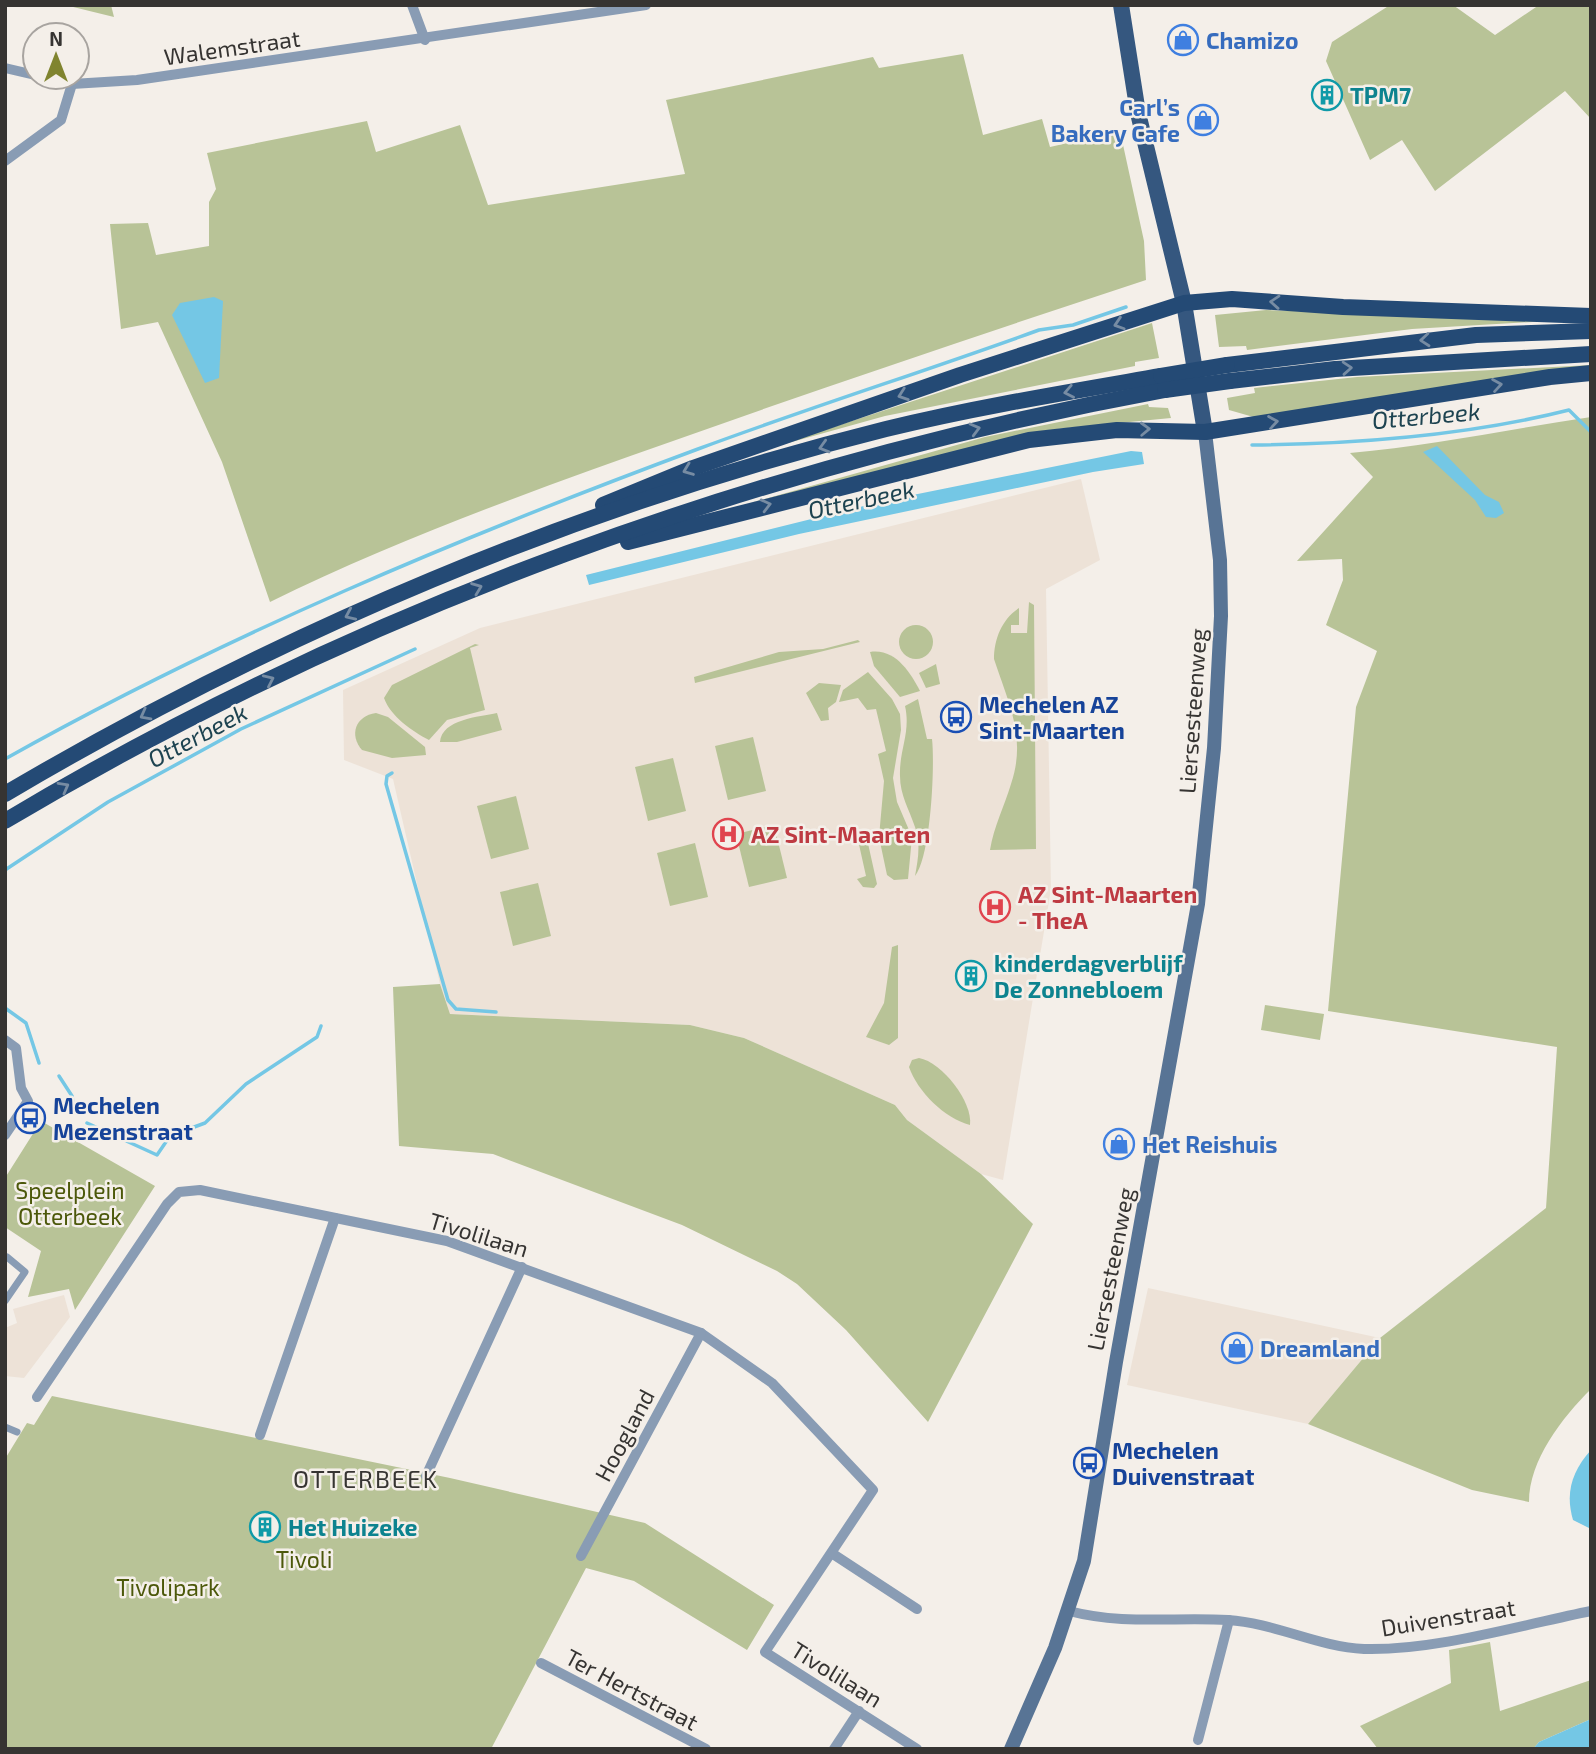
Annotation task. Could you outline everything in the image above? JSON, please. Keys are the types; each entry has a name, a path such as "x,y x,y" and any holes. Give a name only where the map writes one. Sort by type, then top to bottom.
{"highway":[{"path":"572,526 596,508 693,468 960,375 1184,303 1233,299 1343,307 1591,316"},
{"path":"5,794 171,701 292,641 412,588 572,526 682,488 886,429 1449,338 1591,331"},
{"path":"1228,373 1591,354"},
{"path":"581,547 598,550 695,523 1028,440 1117,430 1205,432 1550,377 1591,373"},
{"path":"5,821 207,709 433,606 581,547 741,493 964,432 1163,383"}],"main road":[{"path":"1121,5 1139,113 1184,303"},
{"name":"Liersesteenweg","path":"1011,1749 1069,1611 1090,1530 1116,1362 1198,904 1214,748 1221,616 1220,560 1203,409 1184,303"}],"street":[{"path":"412,5 425,40"},
{"name":"Walemstraat","path":"91,82 138,80 425,40 616,7 646,5"},
{"path":"5,161 61,120 70,91"},
{"path":"5,1040 16,1048 21,1088 28,1101 5,1135"},
{"name":"Tivolilaan","path":"37,1397 167,1204 179,1192 200,1190 447,1241 701,1333 772,1383 873,1490 833,1554 765,1652 917,1749"},
{"path":"260,1435 335,1218"},
{"path":"5,1301 25,1272 8,1257"},
{"path":"426,1476 522,1267"},
{"name":"Hoogland","path":"581,1556 701,1333"},
{"path":"5,1427 17,1432"},
{"path":"833,1554 917,1609"},
{"name":"Duivenstraat","path":"1069,1611 1091,1617 1130,1621 1229,1620 1256,1624 1328,1644 1384,1648 1437,1642 1591,1611"},
{"path":"1198,1740 1229,1620"},
{"name":"Ter Hertstraat","path":"541,1663 687,1745 706,1749"},
{"path":"834,1749 859,1711"}],"shaded area":[{"name":"AZ Sint-Maarten","path":"1081,479 1100,560 1046,589 1051,889 1003,1180 981,1174 907,1120 895,1105 744,1038 690,1025 450,1014 440,984 393,779 344,760 343,690 480,628"},
{"path":"1148,1288 1380,1338 1308,1424 1127,1385"},
{"path":"64,1295 70,1317 24,1378 5,1376 5,1328 17,1323 13,1309"}],"green space":[{"path":"65,5 111,5 114,17"},
{"path":"1390,5 1453,5 1495,35 1539,5 1591,5 1591,119 1565,91 1435,191 1402,140 1370,160 1326,61 1332,42"},
{"path":"963,54 983,135 1042,119 1050,147 1120,131 1144,241 1146,280 850,379 571,477 419,536 270,602 222,462 158,322 121,329 110,224 148,223 156,255 209,246 209,202 216,189 207,153 367,121 376,152 460,125 488,205 685,174 666,100 873,57 879,68"},
{"path":"1266,310 1565,320 1412,329 1247,350 1246,346 1219,347 1215,315"},
{"path":"1152,323 1159,358 1135,362 1135,366 885,416 763,450"},
{"path":"1591,365 1591,369 1257,418 1229,410 1227,398 1255,393 1254,388 1357,377"},
{"path":"1148,404 1149,407 1168,408 1171,418 1057,429 750,503 985,437"},
{"path":"1591,417 1591,1389 1559,1426 1541,1455 1530,1486 1529,1502 1472,1490 1308,1424 1380,1338 1546,1208 1557,1047 1328,1011 1356,707 1377,651 1326,625 1343,580 1342,559 1297,561 1373,477 1350,453 1440,442"},
{"path":"1029,602 1034,605 1036,849 990,850 1011,784 1017,751 1014,720 994,659 996,644 1000,630 1019,608 1019,625 1011,625 1011,633 1027,633"},
{"path":"916,625 928,630 933,642 928,654 916,659 904,654 899,642 904,630"},
{"path":"858,640 860,642 695,683 694,677 779,652 823,649"},
{"path":"475,644 479,645 470,648 485,710 447,720 429,740 409,728 387,705 384,698 392,685"},
{"path":"870,652 887,654 901,663 920,691 900,697 874,666"},
{"path":"936,664 940,684 926,688 919,673"},
{"path":"868,672 892,699 900,714 901,730 893,778 897,802 912,837 908,879 894,880 887,875 879,837 884,781 878,754 886,751 876,709 867,710 858,698 839,702 843,690"},
{"path":"819,683 841,685 836,702 828,708 829,720 821,721 806,693"},
{"path":"918,699 927,739 932,739 933,769 925,850 915,876 918,839 903,796 900,776 907,724 905,706"},
{"path":"376,713 388,717 425,747 426,755 392,758 362,750 356,738 356,727 363,718"},
{"path":"497,713 502,730 457,742 440,742 442,734 454,724"},
{"path":"753,737 766,791 728,800 715,746"},
{"path":"673,758 686,811 648,821 635,767"},
{"path":"516,796 529,849 491,859 477,806"},
{"path":"774,825 787,878 749,887 736,834"},
{"path":"861,835 867,839 877,884 874,888 863,887 857,879 866,876 858,840 848,841 849,837"},
{"path":"695,843 708,897 670,906 657,853"},
{"path":"538,883 551,936 513,946 500,892"},
{"path":"898,945 898,1038 889,1045 866,1037 884,1003 892,947"},
{"path":"440,984 450,1014 690,1025 744,1038 895,1105 907,1120 981,1174 1033,1224 928,1422 846,1330 797,1284 777,1271 682,1225 493,1154 399,1146 393,987"},
{"path":"1265,1005 1324,1014 1320,1040 1261,1030"},
{"path":"919,1058 937,1067 954,1084 967,1105 970,1125 942,1110 925,1094 909,1067 912,1060"},
{"name":"Speelplein Otterbeek","path":"41,1121 155,1186 75,1310 69,1289 28,1297 41,1251 5,1227 5,1178"},
{"name":"Tivolipark","path":"52,1396 450,1478 645,1523 774,1605 747,1650 634,1581 586,1568 491,1749 5,1749 5,1459 27,1423 34,1425"},
{"path":"1490,1642 1500,1711 1591,1680 1591,1719 1539,1742 1533,1749 1378,1749 1360,1726 1451,1683 1449,1650"}],"water":[{"path":"214,297 223,301 219,378 205,383 172,315 180,303"},
{"path":"1437,446 1485,495 1499,502 1504,513 1496,518 1486,517 1475,500 1423,452"},
{"path":"1131,451 1142,452 1144,464 1093,472 799,534 589,585 586,575 888,500"},
{"path":"1591,1450 1591,1529 1573,1520 1570,1492 1579,1466"},
{"path":"1591,1719 1591,1749 1533,1749 1539,1742"}],"waterway":[{"path":"5,759 173,671 259,630 346,590 521,517 783,418 1039,330 1073,325 1126,307"},
{"name":"Otterbeek","path":"1252,445 1412,437 1491,426 1569,410 1591,432"},
{"name":"Otterbeek","path":"5,870 108,802 241,729 415,649"},
{"path":"392,773 387,776 386,784 448,1000 456,1009 496,1012"},
{"path":"5,1008 26,1023 39,1063"},
{"path":"87,1123 157,1155 170,1136 205,1123 246,1084 317,1037 321,1026"},
{"path":"59,1076 72,1096 75,1113"}],"place":[{"name":"Chamizo","path":"1183,40"},
{"name":"TPM7","path":"1327,95"},
{"name":"Carl’s Bakery Cafe","path":"1203,120"},
{"name":"Mechelen AZ Sint-Maarten","path":"956,717"},
{"name":"AZ Sint-Maarten","path":"728,834"},
{"name":"AZ Sint-Maarten - TheA","path":"995,907"},
{"name":"kinderdagverblijf De Zonnebloem","path":"971,976"},
{"name":"Mechelen Mezenstraat","path":"30,1118"},
{"name":"Het Reishuis","path":"1119,1144"},
{"name":"Dreamland","path":"1237,1348"},
{"name":"Mechelen Duivenstraat","path":"1089,1463"},
{"name":"Het Huizeke","path":"265,1527"}],"district":[{"name":"OTTERBEEK","path":"366,1478"}],"park label":[{"name":"Tivoli","path":"304,1559"}]}
